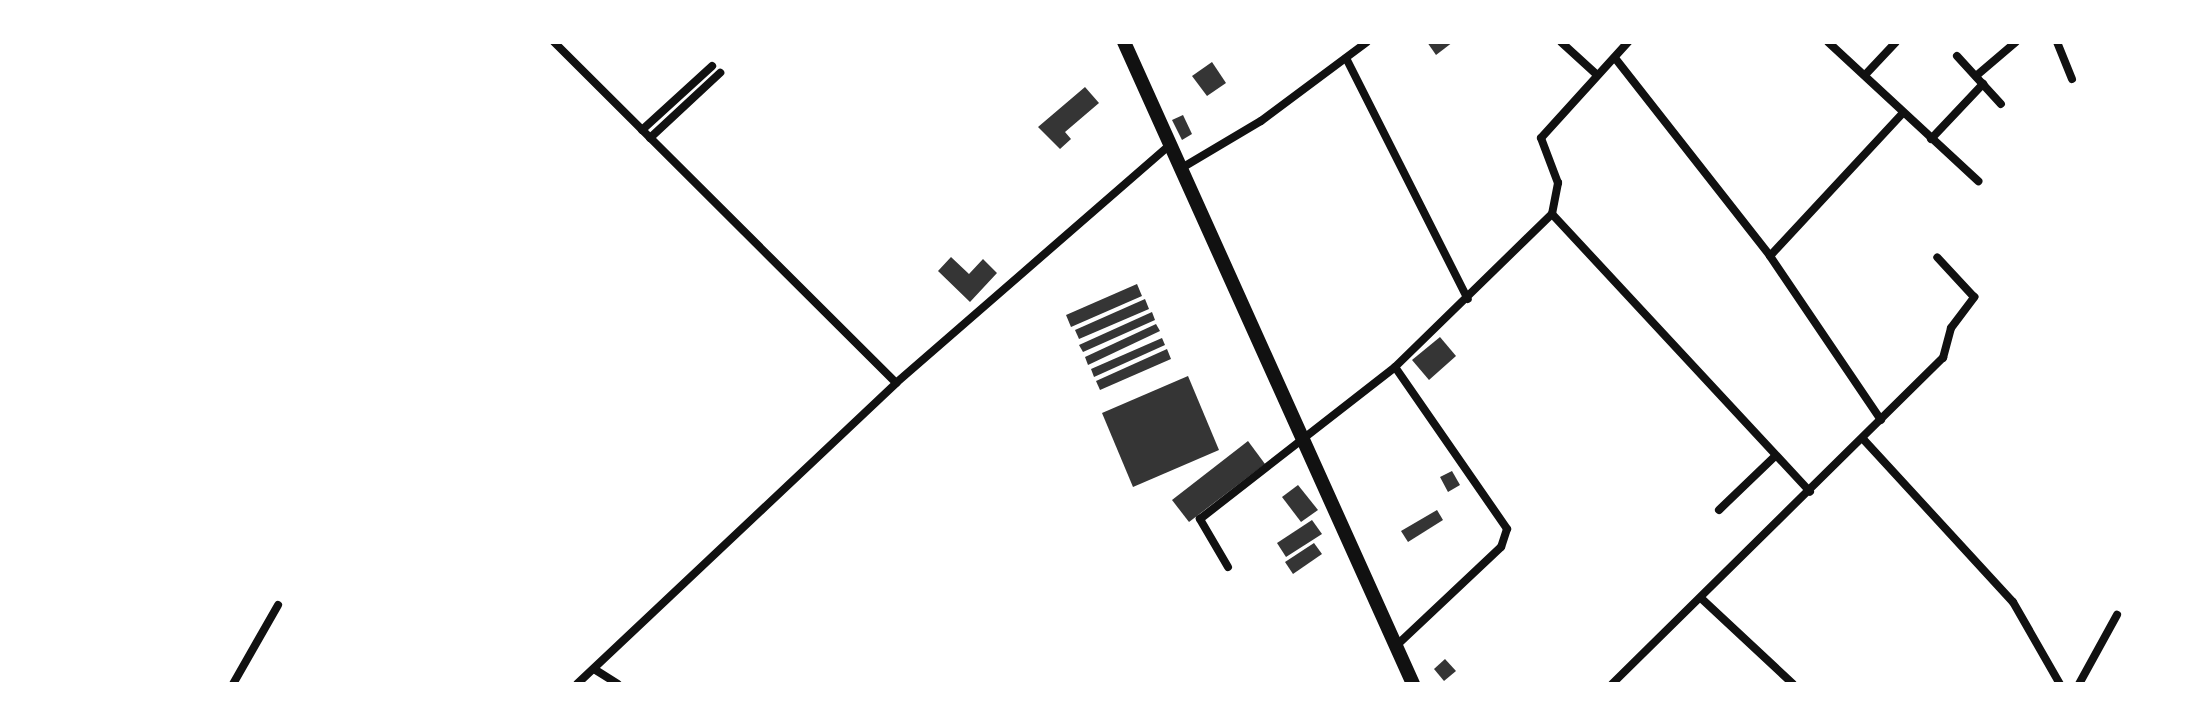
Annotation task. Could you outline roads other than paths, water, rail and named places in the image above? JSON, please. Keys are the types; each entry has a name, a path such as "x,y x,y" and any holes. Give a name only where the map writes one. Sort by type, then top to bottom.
{"main road":[{"path":"1124,42 1300,439 1413,684"}],"street":[{"path":"554,42 896,383"},
{"path":"1179,169 1367,42"},
{"path":"1561,42 1595,73"},
{"path":"1228,567 1200,519 1395,367 1552,214 1558,183 1541,138 1595,73 1615,58 1628,42"},
{"path":"1828,42 1902,114 1978,181"},
{"path":"1865,75 1896,42"},
{"path":"1976,76 2016,42"},
{"path":"2057,42 2072,79"},
{"path":"1957,56 2001,104"},
{"path":"1346,58 1468,299"},
{"path":"1615,58 1770,256 1881,420"},
{"path":"642,130 712,66"},
{"path":"650,138 720,73"},
{"path":"1931,139 1983,84"},
{"path":"1770,256 1902,114"},
{"path":"577,684 896,383 1169,146"},
{"path":"1552,214 1774,457 1810,492"},
{"path":"1612,684 1703,600 1943,358 1951,328 1974,300 1937,257"},
{"path":"1395,367 1507,529 1501,547 1395,646"},
{"path":"1864,440 2013,602 2060,684"},
{"path":"1719,510 1774,457"},
{"path":"1703,600 1793,684"},
{"path":"233,684 278,605"},
{"path":"2079,684 2117,615"},
{"path":"594,669 618,684"}]}
